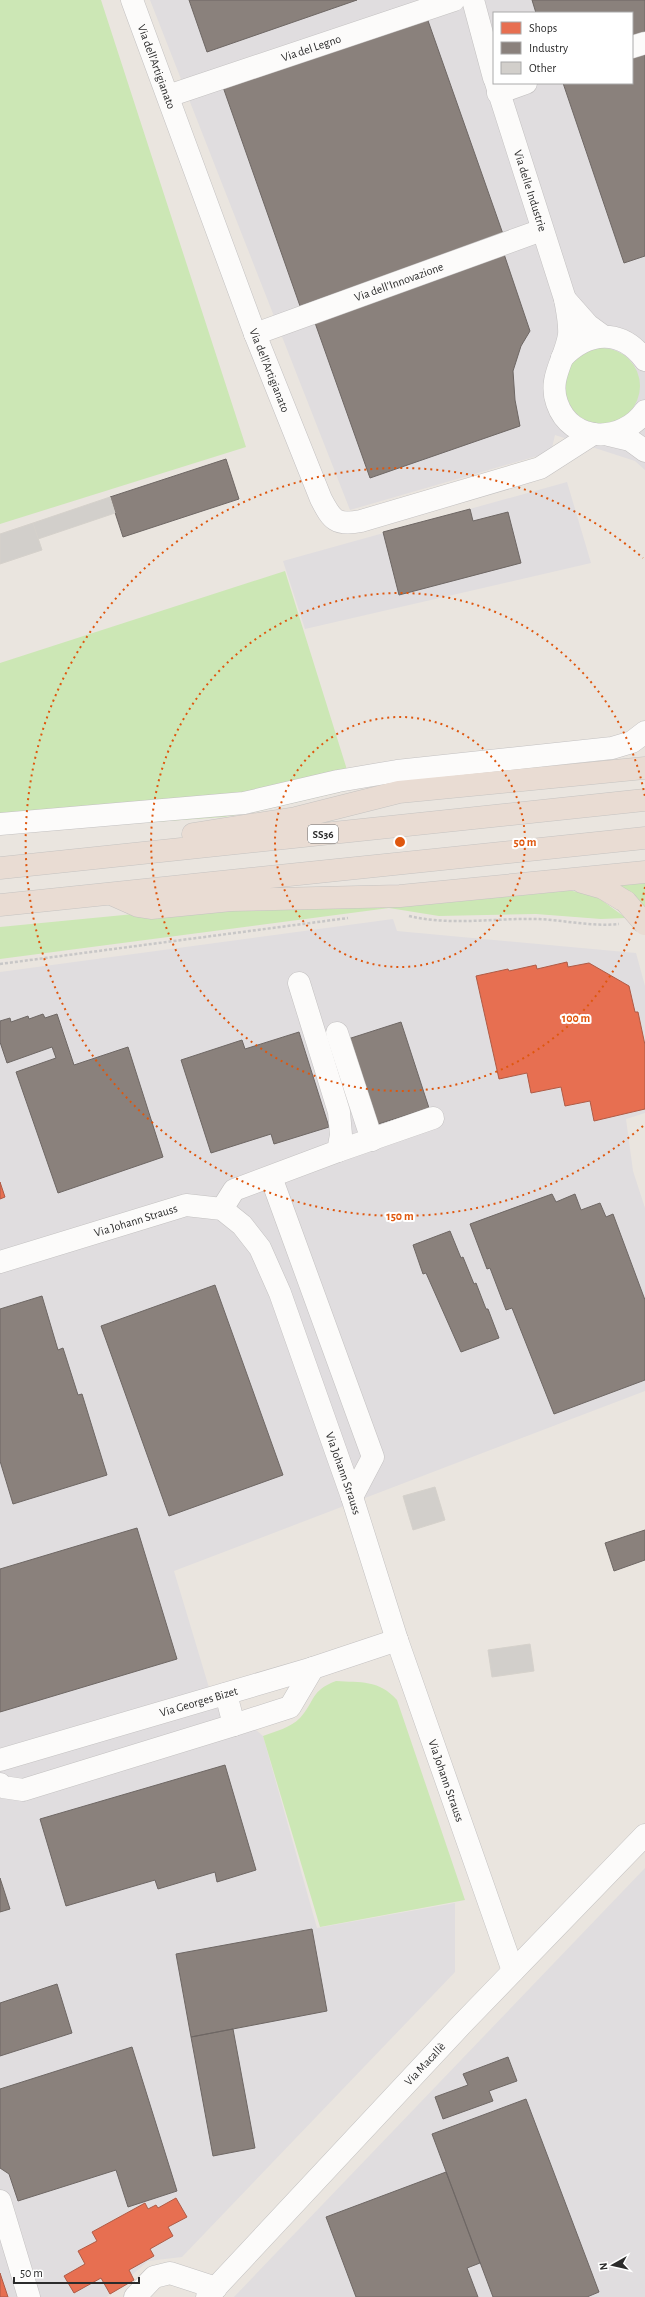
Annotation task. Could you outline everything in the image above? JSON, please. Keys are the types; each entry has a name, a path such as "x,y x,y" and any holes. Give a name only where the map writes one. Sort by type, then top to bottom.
{"highway":[{"path":"620,770 645,760"},
{"path":"99,857 206,831 296,818 399,792 645,768"},
{"name":"SS36","path":"0,868 645,800"},
{"path":"0,905 645,838"},
{"path":"104,894 116,895 138,906 151,908 231,900 394,897 645,872"},
{"path":"562,880 576,880 603,888 632,916"}],"street":[{"name":"Via dell'Artigianato","path":"132,0 255,334 321,499 330,515 337,522 345,524 361,521 540,468 601,435"},
{"name":"Via del Legno","path":"168,96 454,0"},
{"name":"Via delle Industrie","path":"473,0 493,73"},
{"path":"633,47 645,43"},
{"name":"Via delle Industrie","path":"496,84 565,299 569,334 562,358 555,373 554,389 557,404 565,418 578,428 601,435 630,440 645,451"},
{"name":"Via dell'Innovazione","path":"255,334 542,230"},
{"name":"Via delle Industrie","path":"565,299 588,325 611,338 633,347 645,360"},
{"name":"Via delle Industrie","path":"562,358 573,347 587,339 611,338"},
{"path":"611,338 645,339"},
{"path":"601,435 625,430 639,420 645,411"},
{"path":"554,460 562,446 566,432 565,418"},
{"path":"0,824 244,803 338,781 397,771 612,748 632,742 645,732"},
{"path":"299,983 339,1112 341,1135 338,1151"},
{"path":"337,1033 372,1140"},
{"path":"222,1209 234,1190 338,1151 433,1118"},
{"path":"271,1177 373,1458 352,1497"},
{"name":"Via Johann Strauss","path":"0,1262 186,1205 222,1209 242,1225 260,1248 280,1293 352,1497 397,1640 513,1971"},
{"name":"Via Georges Bizet","path":"0,1760 314,1668 397,1640"},
{"path":"0,1784 3,1787 23,1790 290,1707 314,1668"},
{"path":"226,1694 234,1725"},
{"name":"Via Macallè","path":"212,2293 513,1971 645,1835"},
{"path":"0,2201 30,2297"},
{"path":"135,2297 154,2277 170,2273 212,2293"}],"path":[{"path":"402,914 447,921 533,919 605,925 632,916"},
{"path":"0,964 349,918"}],"shaded area":[{"path":"150,0 645,0 645,470 635,461 555,435 551,452 350,510"},
{"path":"567,482 591,563 305,629 283,561"},
{"path":"393,919 397,931 636,953 645,986 645,1113 626,1119 633,1171 645,1208 645,1391 174,1571 210,1691 263,1736 317,1928 455,1903 455,1972 182,2257 148,2261 107,2297 0,2297 0,972"},
{"path":"645,1868 645,2297 234,2297"}],"green space":[{"path":"0,0 101,0 246,447 0,524"},
{"path":"602,348 616,351 629,359 637,372 640,386 637,400 629,413 616,421 602,424 588,421 575,413 567,400 564,386 567,372 575,359 588,351"},
{"path":"285,571 353,789 255,812 224,817 0,833 0,663"},
{"path":"645,880 645,911 616,884"},
{"path":"568,890 596,896 626,918 601,919 536,914 439,916 389,908 0,959 0,927 196,908"},
{"path":"336,1681 361,1682 376,1685 390,1693 397,1700 465,1900 320,1927 263,1736 283,1729 300,1718 317,1692"}],"building: Shops":[{"path":"567,962 568,967 589,963 629,986 635,1012 638,1012 645,1045 645,1109 594,1121 590,1101 565,1106 561,1087 531,1093 527,1073 499,1079 476,976 536,965 537,969"},
{"path":"0,1182 5,1197 0,1199"},
{"path":"176,2198 187,2217 168,2227 173,2236 150,2249 154,2256 129,2270 134,2280 110,2294 101,2278 74,2293 64,2276 85,2264 78,2251 97,2241 92,2232 145,2203 148,2209 156,2205 158,2208"},
{"path":"0,2273 8,2297 0,2297"}],"building: Industry":[{"path":"189,0 357,0 207,52"},
{"path":"532,0 645,0 645,37 633,41 633,12 536,12"},
{"path":"426,15 503,234 300,306 223,87"},
{"path":"645,53 645,256 624,263 563,84 633,84 633,58"},
{"path":"504,254 530,331 521,346 513,371 515,400 520,426 370,478 314,320"},
{"path":"226,459 239,499 123,537 110,497"},
{"path":"470,509 473,521 508,512 521,563 399,595 383,532"},
{"path":"43,1014 45,1018 57,1014 74,1065 128,1047 163,1157 58,1193 16,1072 56,1058 52,1047 7,1063 0,1042 0,1021 10,1018 11,1022 28,1016 29,1019"},
{"path":"401,1022 429,1108 375,1125 348,1039"},
{"path":"299,1032 329,1127 274,1144 271,1134 211,1153 181,1060 242,1040 245,1049"},
{"path":"552,1194 556,1202 575,1194 581,1210 600,1203 606,1217 613,1214 645,1300 645,1380 554,1414 512,1308 506,1310 490,1268 487,1269 470,1224"},
{"path":"450,1231 461,1258 463,1257 474,1284 476,1283 486,1309 488,1309 499,1338 461,1352 426,1273 423,1274 413,1245"},
{"path":"215,1285 283,1475 169,1516 101,1326"},
{"path":"42,1296 58,1350 63,1348 78,1395 82,1394 107,1475 13,1504 0,1461 0,1309"},
{"path":"137,1528 177,1659 0,1712 0,1569"},
{"path":"645,1530 645,1560 614,1571 605,1543"},
{"path":"225,1765 256,1870 217,1882 215,1872 158,1889 155,1880 66,1906 40,1819"},
{"path":"0,1878 10,1909 0,1912"},
{"path":"312,1929 327,2011 191,2037 176,1954"},
{"path":"57,1984 72,2033 0,2056 0,2003"},
{"path":"233,2029 255,2148 213,2156 191,2037"},
{"path":"132,2047 177,2191 128,2207 116,2170 18,2201 9,2174 0,2168 0,2089"},
{"path":"508,2057 517,2081 489,2091 493,2101 443,2119 435,2097 468,2085 463,2074"},
{"path":"526,2099 599,2292 587,2297 493,2297 432,2134"},
{"path":"446,2172 480,2263 467,2268 478,2297 356,2297 326,2217"}],"building: Other":[{"path":"110,497 115,513 38,539 33,523"},
{"path":"33,523 42,550 0,564 0,534"},
{"path":"435,1487 445,1520 413,1530 403,1496"},
{"path":"530,1644 534,1671 492,1677 488,1650"}]}
